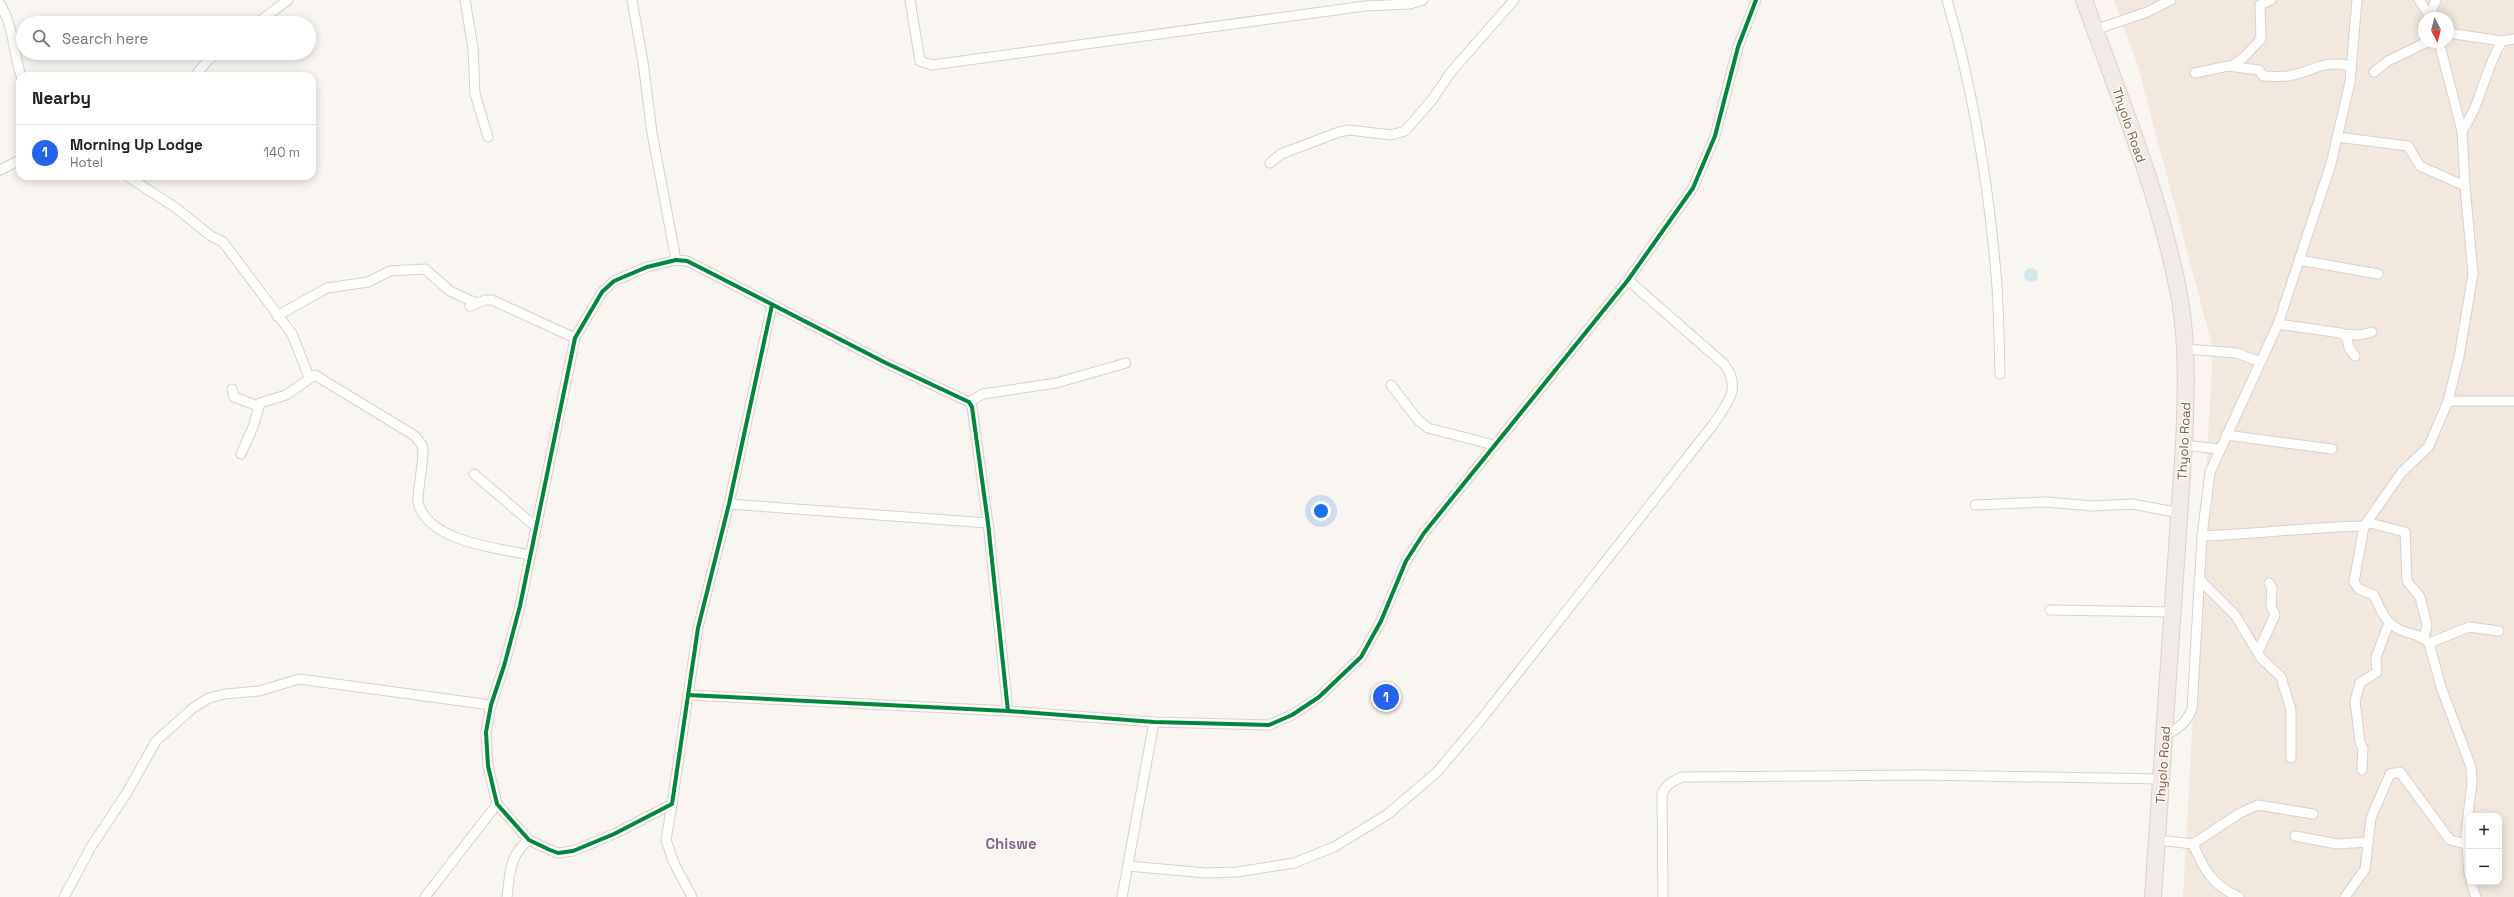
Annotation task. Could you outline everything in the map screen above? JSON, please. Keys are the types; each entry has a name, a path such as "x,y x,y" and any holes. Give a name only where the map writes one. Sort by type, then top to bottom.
{"highway":[{"name":"Thyolo Road","path":"2084,0 2164,233 2180,300 2185,349 2186,385 2184,445 2166,735 2153,897"}],"street":[{"path":"266,16 288,0"},
{"path":"465,0 473,48 475,94 488,137"},
{"path":"632,0 643,62 652,133 676,260"},
{"path":"910,0 917,51 920,61 932,65 1357,8 1410,4 1423,0"},
{"path":"1270,163 1281,154 1339,132 1349,130 1391,135 1405,131 1432,100 1451,72 1514,0"},
{"path":"688,696 1008,711 1154,722 1269,725 1292,715 1318,696 1361,657 1381,621 1406,561 1424,533 1628,280 1685,202 1699,177 1715,136 1738,47 1756,0"},
{"path":"1947,0 1970,89 1988,189 1996,276 2000,374"},
{"path":"2095,30 2148,12 2171,0"},
{"path":"2232,66 2243,58 2261,39 2260,5 2271,0"},
{"path":"2166,735 2180,727 2188,720 2192,709 2202,536 2207,485 2219,449 2278,324 2331,164 2350,82 2357,0"},
{"path":"2419,0 2428,12"},
{"path":"2432,12 2436,0"},
{"path":"0,4 11,27 16,61 20,72"},
{"path":"2454,35 2502,41 2514,39"},
{"path":"2462,130 2479,101 2487,70 2502,41"},
{"path":"2374,72 2388,62 2418,47"},
{"path":"2440,48 2462,130 2465,186 2473,274 2459,357 2448,401 2429,446 2402,472 2364,526 2354,582 2359,589 2374,595 2389,623 2404,632 2426,640 2469,627 2499,631"},
{"path":"198,72 208,60"},
{"path":"2195,73 2232,66 2259,70 2264,76 2288,76 2318,65 2338,62 2351,66"},
{"path":"2337,137 2408,146 2420,166 2465,186"},
{"path":"0,170 16,162"},
{"path":"133,180 176,208 211,236 223,242 292,334 309,377"},
{"path":"672,804 614,834 565,854 550,850 529,840 497,804 488,766 486,732 491,705 504,666 530,555 575,338 602,292 614,281 641,269 676,260 687,262 886,363 969,402"},
{"path":"2299,260 2378,274"},
{"path":"278,316 327,288 368,282 390,271 425,270 450,291 472,305 492,300 575,338"},
{"path":"1128,866 1206,873 1237,872 1294,864 1334,847 1365,830 1414,794 1442,766 1712,426 1732,396 1732,379 1724,364 1628,280"},
{"path":"692,897 674,863 666,840 698,628 729,504 772,305"},
{"path":"2278,324 2360,335 2372,332"},
{"path":"2341,333 2347,338 2349,348 2355,356"},
{"path":"2185,349 2237,353 2260,362"},
{"path":"969,402 983,394 1056,383 1126,363"},
{"path":"232,389 234,397 258,406 286,395 309,377 315,375 322,378 416,436 422,445 424,453 418,501 433,524 447,534 469,542 530,555"},
{"path":"1391,385 1418,420 1428,428 1494,445"},
{"path":"2448,401 2514,400"},
{"path":"969,402 988,523 1008,711"},
{"path":"241,454 253,426 258,406"},
{"path":"2226,435 2332,449"},
{"path":"2184,445 2219,449"},
{"path":"474,474 536,527"},
{"path":"1975,505 2045,502 2093,506 2132,504 2180,513"},
{"path":"729,504 988,523"},
{"path":"2202,536 2302,528 2364,526 2370,523 2405,532 2407,581 2420,597 2427,625 2426,640 2441,687 2471,767 2472,783 2469,813"},
{"path":"2200,579 2235,615 2266,664 2281,677 2286,689 2291,710 2291,758"},
{"path":"2258,652 2275,615 2271,606 2272,588 2269,583"},
{"path":"2050,610 2174,612"},
{"path":"2362,770 2363,748 2360,742 2355,701 2360,683 2377,672 2376,657 2389,623"},
{"path":"64,897 91,847 126,794 156,741 193,708 209,698 225,694 259,691 304,679 491,705"},
{"path":"1122,897 1154,722"},
{"path":"2345,897 2366,869 2371,818 2390,774 2400,772 2450,840 2466,844"},
{"path":"1663,897 1662,794 1665,787 1670,782 1682,777 1921,776 2162,779"},
{"path":"425,897 497,804"},
{"path":"2158,840 2193,844 2240,813 2258,804 2313,814"},
{"path":"2295,836 2337,844 2368,842"},
{"path":"507,897 511,864 515,854 529,840"},
{"path":"2193,844 2207,876 2216,884 2239,897"},
{"path":"2472,885 2476,897"}],"shaded area":[{"path":"2114,0 2514,0 2514,897 2183,897 2213,349 2137,63"}],"water":[{"path":"2028,268 2034,268 2038,272 2038,278 2034,282 2028,282 2024,278 2024,272"}],"cycle path":[{"path":"688,695 1008,711 1154,722 1269,725 1292,715 1319,697 1361,657 1381,621 1406,561 1424,533 1628,280 1693,188 1715,136 1738,47 1756,0"},
{"path":"772,305 729,504 698,628 672,804 614,834 573,851 558,853 529,840 497,804 488,766 486,732 491,705 504,666 520,606 575,338 602,292 614,281 647,267 676,260 687,261 886,363 969,402 972,407 988,523 1008,711"}],"place":[{"name":"Morning Up Lodge","path":"1386,697"}],"district":[{"name":"Chiswe","path":"1011,843"}]}
